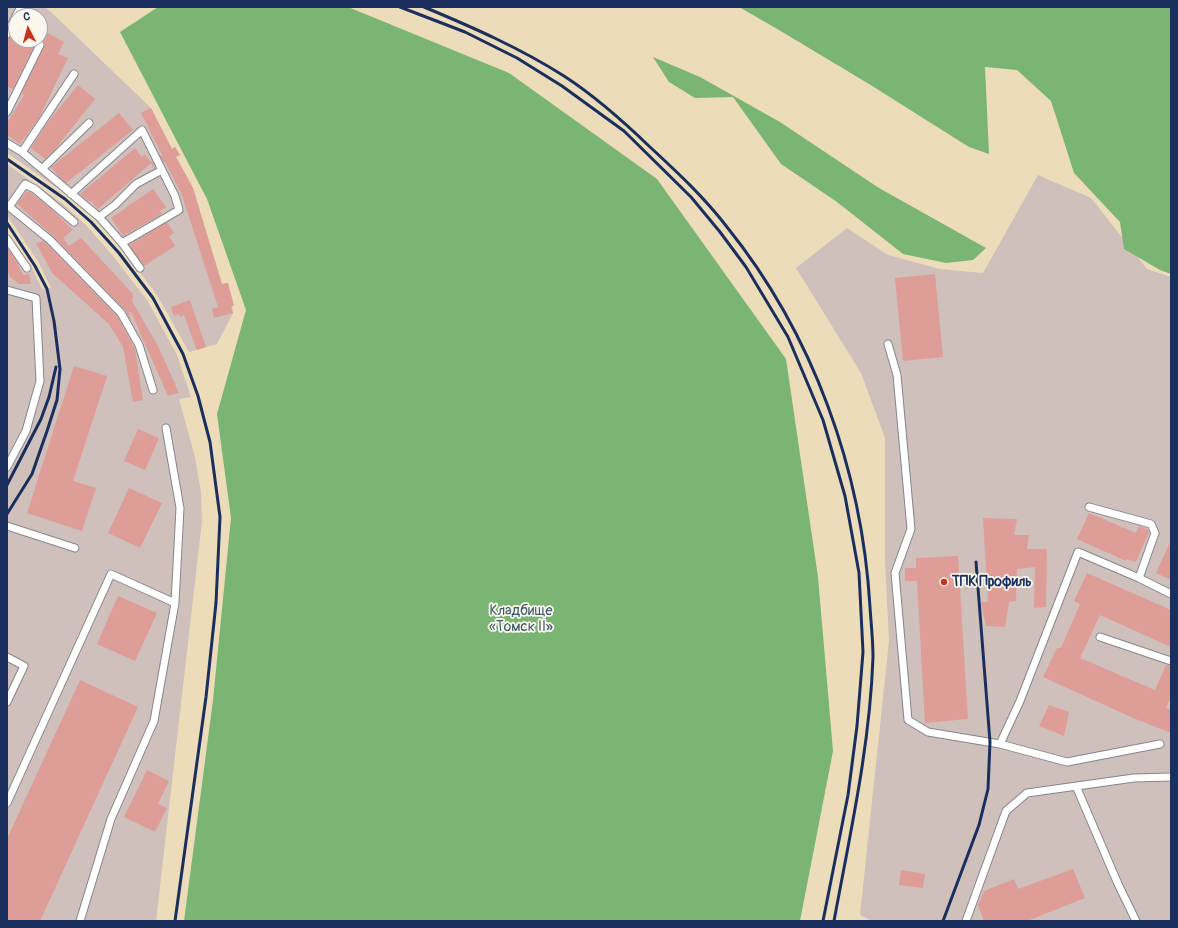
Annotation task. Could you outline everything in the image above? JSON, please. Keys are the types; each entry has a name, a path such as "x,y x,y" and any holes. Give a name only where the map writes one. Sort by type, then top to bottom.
{"lane":[{"path":"7,112 39,48"},
{"path":"22,152 74,74"},
{"path":"42,169 90,123"},
{"path":"71,194 142,130 175,196 179,210 122,243"},
{"path":"7,143 22,152 99,217 122,243 140,268"},
{"path":"99,217 115,205 136,184 162,170"},
{"path":"74,222 35,189 25,184 8,206 50,240 121,314 139,345 153,390"},
{"path":"7,239 27,268"},
{"path":"7,290 36,298 40,381 26,431 7,467"},
{"path":"888,344 897,375 911,529 895,573 908,720 928,732 1000,744 1067,762 1160,744"},
{"path":"80,921 111,819 154,721 175,603 180,508 166,428"},
{"path":"1089,507 1151,524 1155,533 1138,578"},
{"path":"7,526 75,548"},
{"path":"1000,744 1020,701 1078,552 1171,594"},
{"path":"7,803 111,574 175,603"},
{"path":"1100,637 1171,661"},
{"path":"7,657 24,666 7,702"},
{"path":"966,921 1006,811 1027,793 1134,778 1171,777"},
{"path":"1076,786 1118,884 1136,921"}],"shaded area":[{"path":"7,7 45,8 8,8 8,48 48,48 48,10 151,108 172,149 175,147 180,155 176,157 193,188 222,284 228,283 234,306 232,306 233,313 217,344 189,352 157,295 123,250 95,219 70,197 7,153"},
{"path":"7,164 62,203 86,225 113,256 147,300 177,355 191,397 179,399 195,457 201,492 202,521 156,921 7,921 7,232 32,268 42,289 51,288 39,263 7,215"},
{"path":"1038,175 1091,198 1147,269 1171,277 1171,921 872,921 860,915 889,641 885,561 885,438 861,373 796,268 847,228 888,255 940,269 983,273"}],"green space":[{"name":"Кладбище «Томск II»","path":"158,7 348,7 509,73 657,179 786,359 818,577 833,751 800,921 184,921 213,700 231,518 217,414 246,310 207,199 120,32"},
{"path":"739,7 1171,7 1171,274 1160,270 1124,249 1120,222 1074,173 1051,101 1017,70 985,67 989,154 969,147 869,84"},
{"path":"653,57 700,77 780,122 879,188 986,248 973,260 946,263 903,254 837,202 781,164 733,97 695,98 669,82"}],"building":[{"path":"48,33 64,42 58,54 68,58 39,118 20,144 7,135 7,123 24,95 21,94 44,48 48,48"},
{"path":"7,39 8,48 34,48 13,89 7,87"},
{"path":"78,85 95,99 52,153 45,159 31,148 48,122"},
{"path":"151,108 172,149 175,147 180,155 176,157 193,188 222,284 228,283 234,306 231,306 233,313 214,318 212,309 218,307 182,195 165,162 164,163 160,156 162,155 141,113"},
{"path":"119,113 133,130 66,183 51,167"},
{"path":"135,148 142,157 144,154 151,162 152,161 155,167 154,168 151,163 98,209 91,201 90,202 80,194"},
{"path":"153,189 166,207 160,211 162,214 123,236 111,218"},
{"path":"27,191 32,193 51,209 73,230 63,238 69,246 81,238 133,294 132,301 158,346 179,393 168,396 131,312 129,312 131,320 125,310 54,237 17,204"},
{"path":"167,222 174,233 169,236 175,246 144,266 129,245"},
{"path":"44,241 117,316 135,349 143,400 133,402 123,347 109,324 52,273 36,243"},
{"path":"7,248 16,260 23,275 29,274 31,284 19,284 10,277 7,270"},
{"path":"935,274 943,357 903,361 895,278"},
{"path":"190,300 206,347 197,350 184,315 180,317 179,314 174,316 171,307"},
{"path":"74,366 107,376 73,481 96,488 82,531 27,513"},
{"path":"138,429 159,438 145,470 124,461"},
{"path":"129,488 162,503 140,548 108,533"},
{"path":"1089,513 1136,533 1139,526 1148,530 1149,532 1136,562 1127,559 1126,561 1077,539"},
{"path":"983,518 1017,519 1014,535 1029,535 1027,549 1047,549 1046,607 1034,608 1035,567 1017,569 1016,601 1009,602 1005,627 986,626 981,603 988,601"},
{"path":"1171,540 1171,580 1156,573"},
{"path":"958,556 968,719 925,723 917,581 905,581 905,568 916,568 916,558"},
{"path":"1087,573 1171,610 1171,647 1100,615 1080,658 1155,690 1166,665 1171,666 1171,697 1166,708 1171,710 1171,733 1133,718 1043,677 1057,648 1061,648 1080,604 1074,601"},
{"path":"118,596 157,613 135,661 97,644"},
{"path":"80,680 138,707 40,921 7,921 7,839"},
{"path":"1049,705 1069,712 1064,736 1039,726"},
{"path":"147,770 169,781 158,804 167,808 155,832 124,817"},
{"path":"1073,869 1085,898 1027,921 984,921 978,905 984,891 1014,879 1018,889"},
{"path":"901,870 925,874 923,888 899,885"}],"railway":[{"path":"400,7 465,32 517,58 562,86 624,131 691,197 720,232 746,267 788,337 823,420 845,496 859,573 863,652 857,726 848,795 823,921"},
{"path":"424,7 496,38 530,56 564,76 587,92 630,128 690,185 727,227 758,268 784,312 808,358 828,406 844,455 856,505 865,556 873,644 871,690 864,757 834,921"},
{"path":"7,159 65,199 91,222 119,253 153,298 183,354 198,396 210,442 220,517 216,603 206,697 175,921"},
{"path":"7,223 35,266 47,289 54,321 60,369 57,400 32,474 7,514"},
{"path":"7,485 41,419 49,397 56,367"},
{"path":"943,921 979,825 988,789 990,742 976,562"}],"place":[{"name":"ТПК Профиль","path":"944,582"}]}
